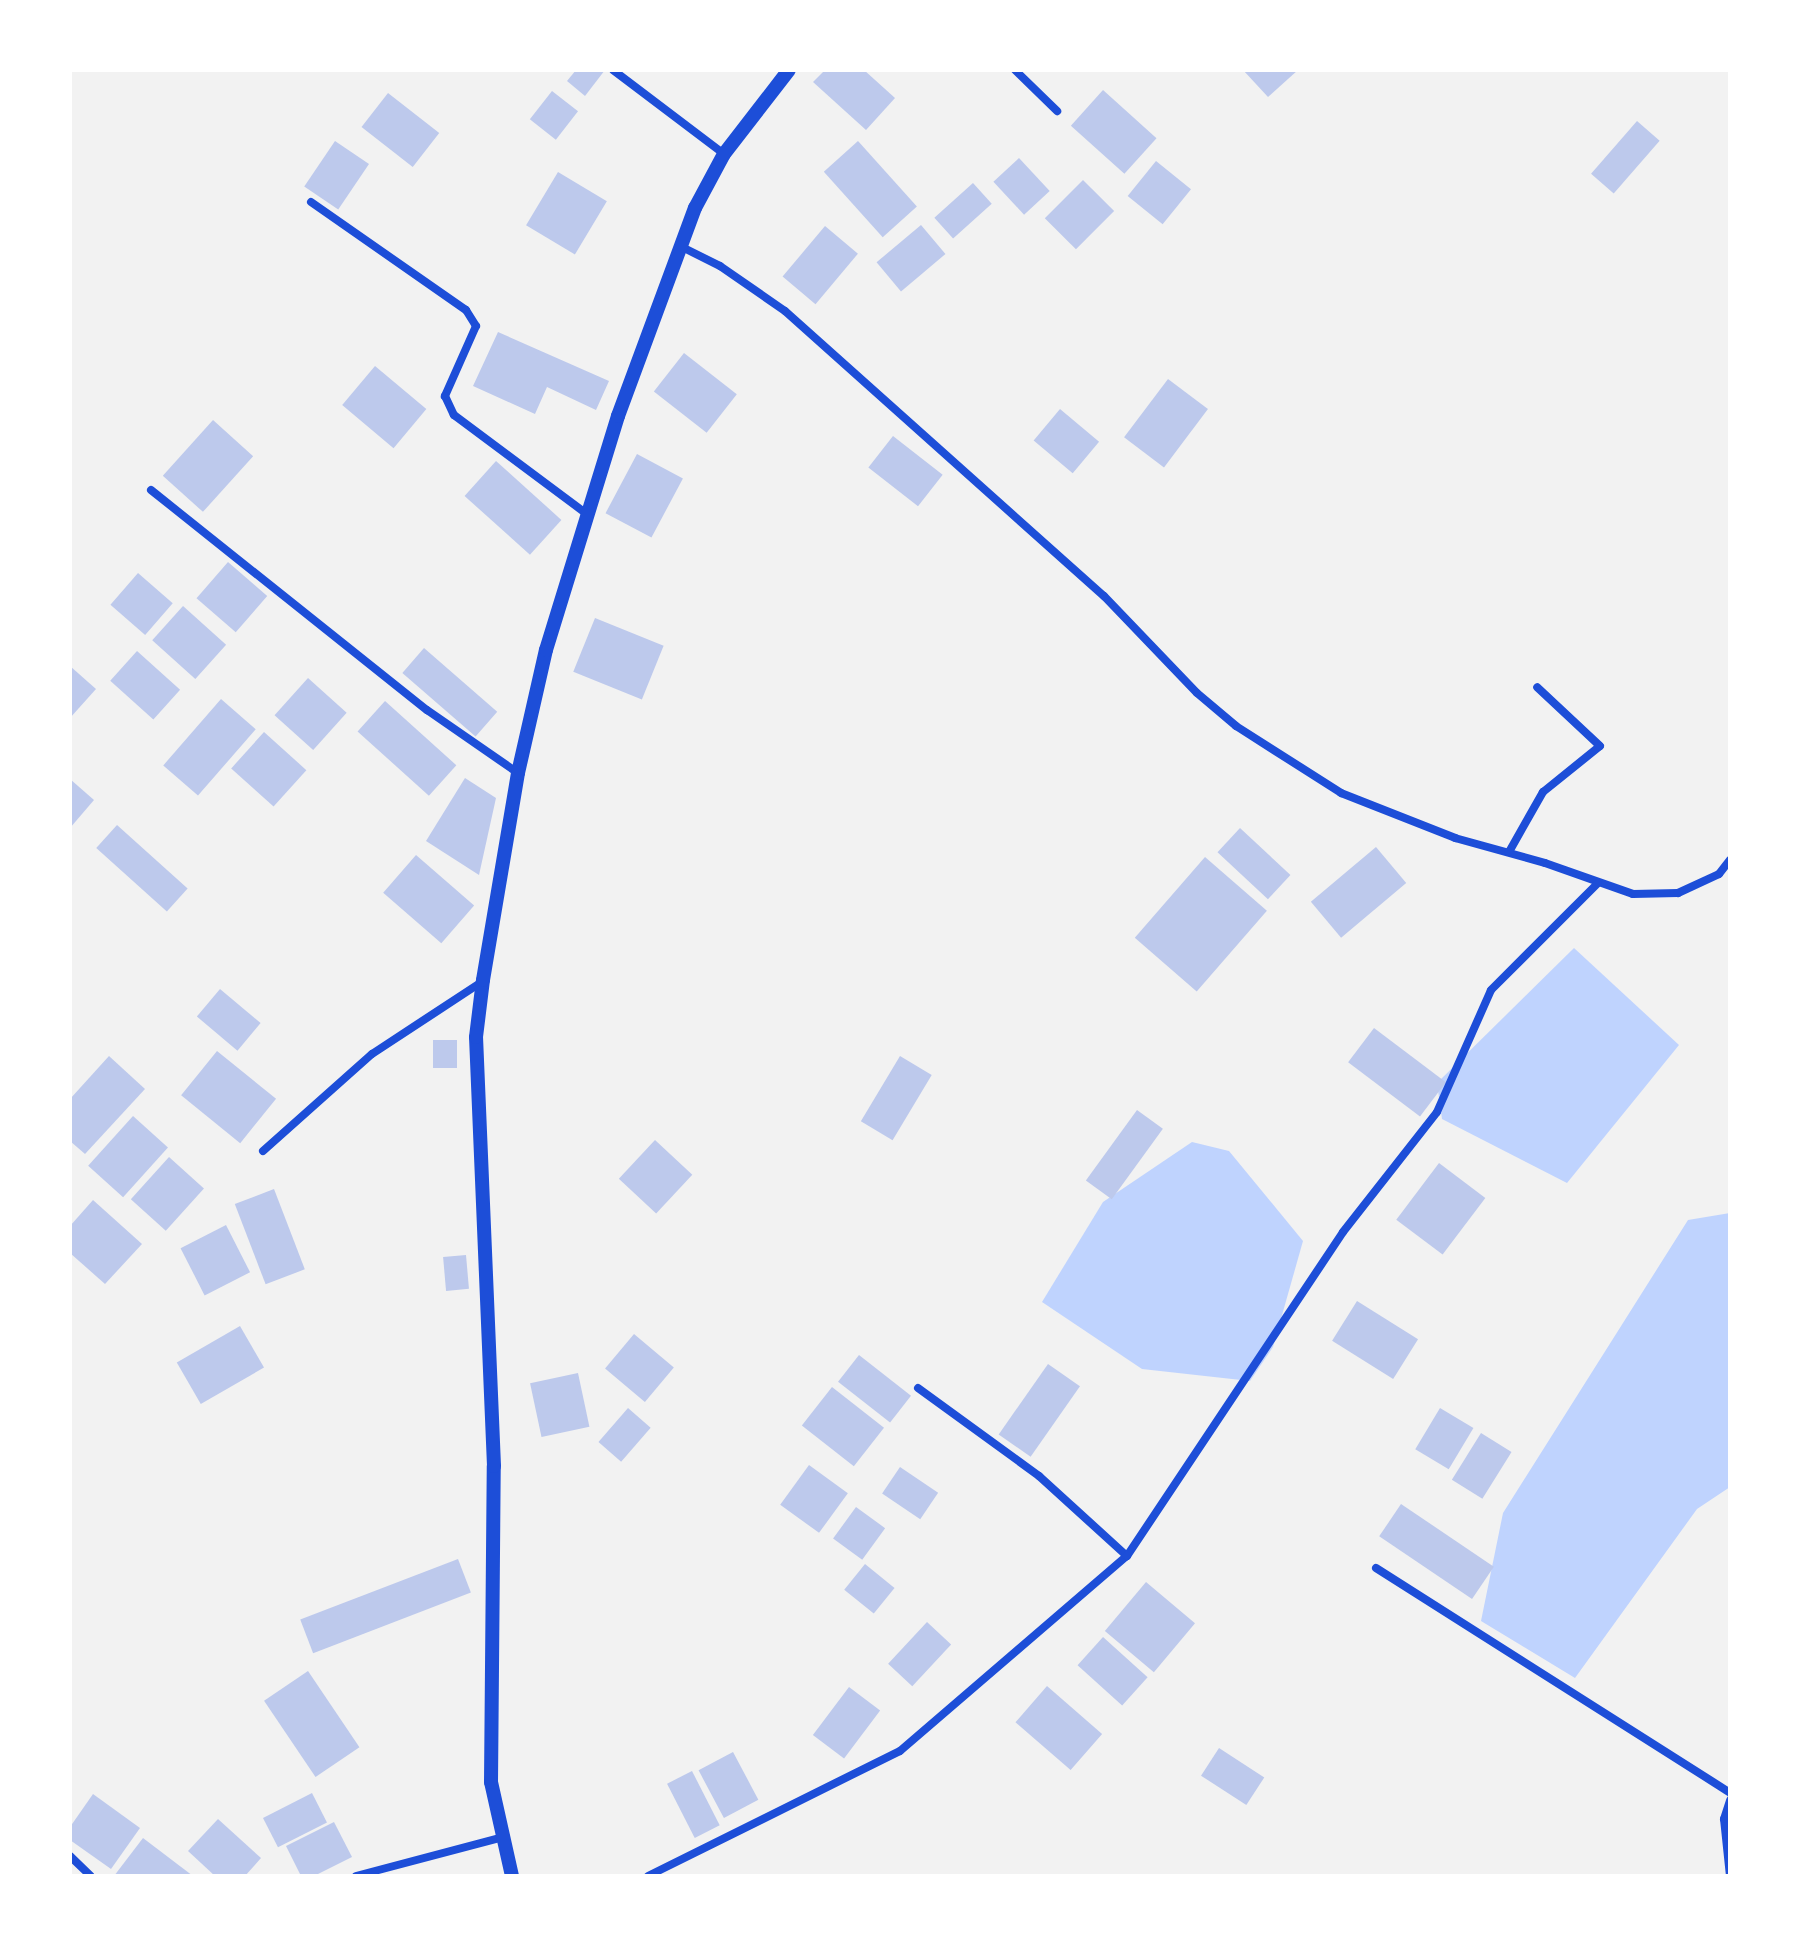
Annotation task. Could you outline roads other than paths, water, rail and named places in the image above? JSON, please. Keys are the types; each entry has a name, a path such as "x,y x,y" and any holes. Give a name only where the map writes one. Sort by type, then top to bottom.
{"street":[{"path":"613,70 724,154"},
{"path":"512,1876 491,1782 494,1466 476,1037 483,980 518,773 546,650 587,514 679,246 724,154 789,70"},
{"path":"1015,70 1057,111"},
{"path":"311,202 466,310 476,326 445,396 454,415 587,514"},
{"path":"679,246 720,266 785,311 1070,565 1236,726 1341,793 1455,838 1509,852 1633,894 1678,893 1719,874 1730,860"},
{"path":"151,490 427,710 518,773"},
{"path":"1509,852 1543,792 1600,746 1537,687"},
{"path":"648,1876 900,1751 1127,1556 1343,1232 1437,1112 1491,990 1598,883"},
{"path":"263,1151 372,1054 483,980"},
{"path":"918,1388 1039,1476 1127,1556"},
{"path":"1376,1568 1730,1793"},
{"path":"1730,1800 1724,1819 1730,1876"},
{"path":"356,1876 504,1837"},
{"path":"70,1856 91,1876"}],"water":[{"path":"1574,948 1679,1045 1567,1183 1442,1119 1437,1083"},
{"path":"1192,1142 1229,1151 1303,1241 1273,1347 1250,1381 1142,1369 1042,1302 1103,1202"},
{"path":"1730,1213 1730,1487 1697,1509 1575,1678 1481,1621 1503,1513 1688,1220"}]}
